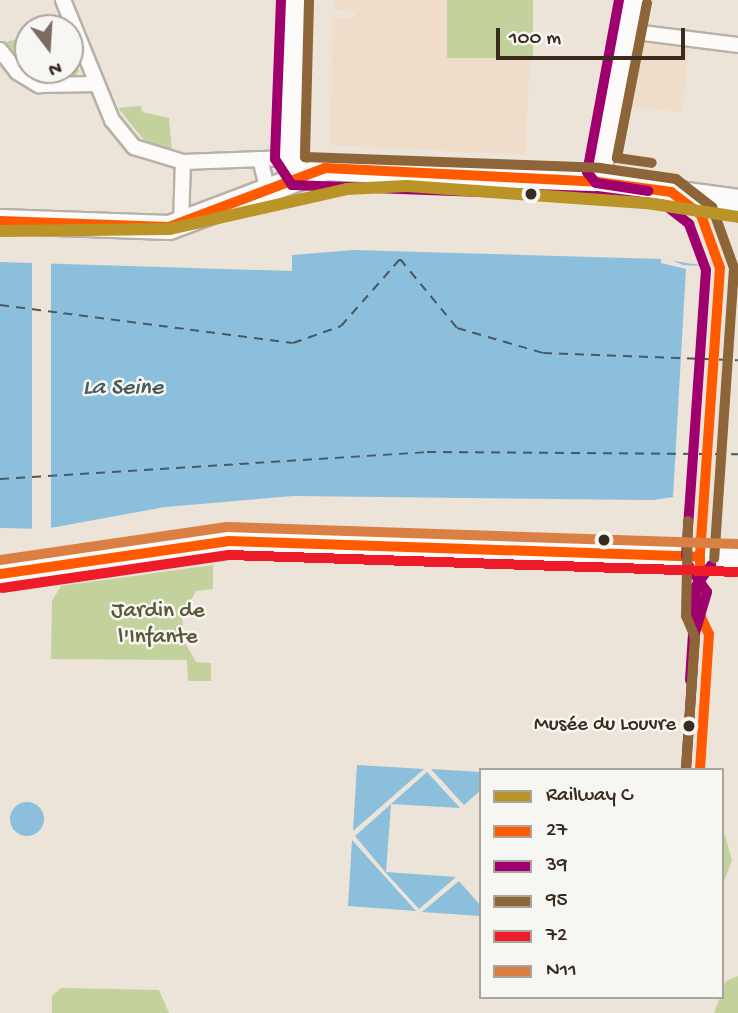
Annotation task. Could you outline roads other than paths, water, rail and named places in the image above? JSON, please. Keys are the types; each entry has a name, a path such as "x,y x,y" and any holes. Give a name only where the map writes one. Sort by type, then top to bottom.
{"main road":[{"path":"0,222 181,224 267,187 294,166 598,182 738,201"},
{"path":"0,574 228,541 738,558"}],"street":[{"path":"63,0 96,84 134,147 183,162 260,159 294,166 295,0"},
{"path":"598,182 633,0"},
{"path":"627,31 738,45"},
{"path":"0,50 17,72 39,85 96,84"},
{"path":"260,159 267,187"},
{"path":"181,224 183,162"}],"water":[{"name":"La Seine","path":"353,250 661,259 738,271 738,501 293,496 165,507 45,529 0,528 0,262 292,271 292,255"},
{"path":"357,765 424,769 353,831"},
{"path":"431,769 479,772 479,792 464,805"},
{"path":"427,772 460,808 391,804"},
{"path":"27,802 39,807 44,819 39,831 27,836 15,831 10,819 15,807"},
{"path":"391,804 386,872 456,877 419,909 386,873 355,836"},
{"path":"352,840 416,911 348,906"},
{"path":"459,881 479,904 479,916 422,912"}],"rail line":[{"name":"C","path":"0,231 170,229 347,189 407,186 647,203 738,217"}],"place":[{"name":"Musée du Louvre","path":"689,726"}],"park label":[{"name":"Jardin de l'Infante","path":"158,625"}]}
